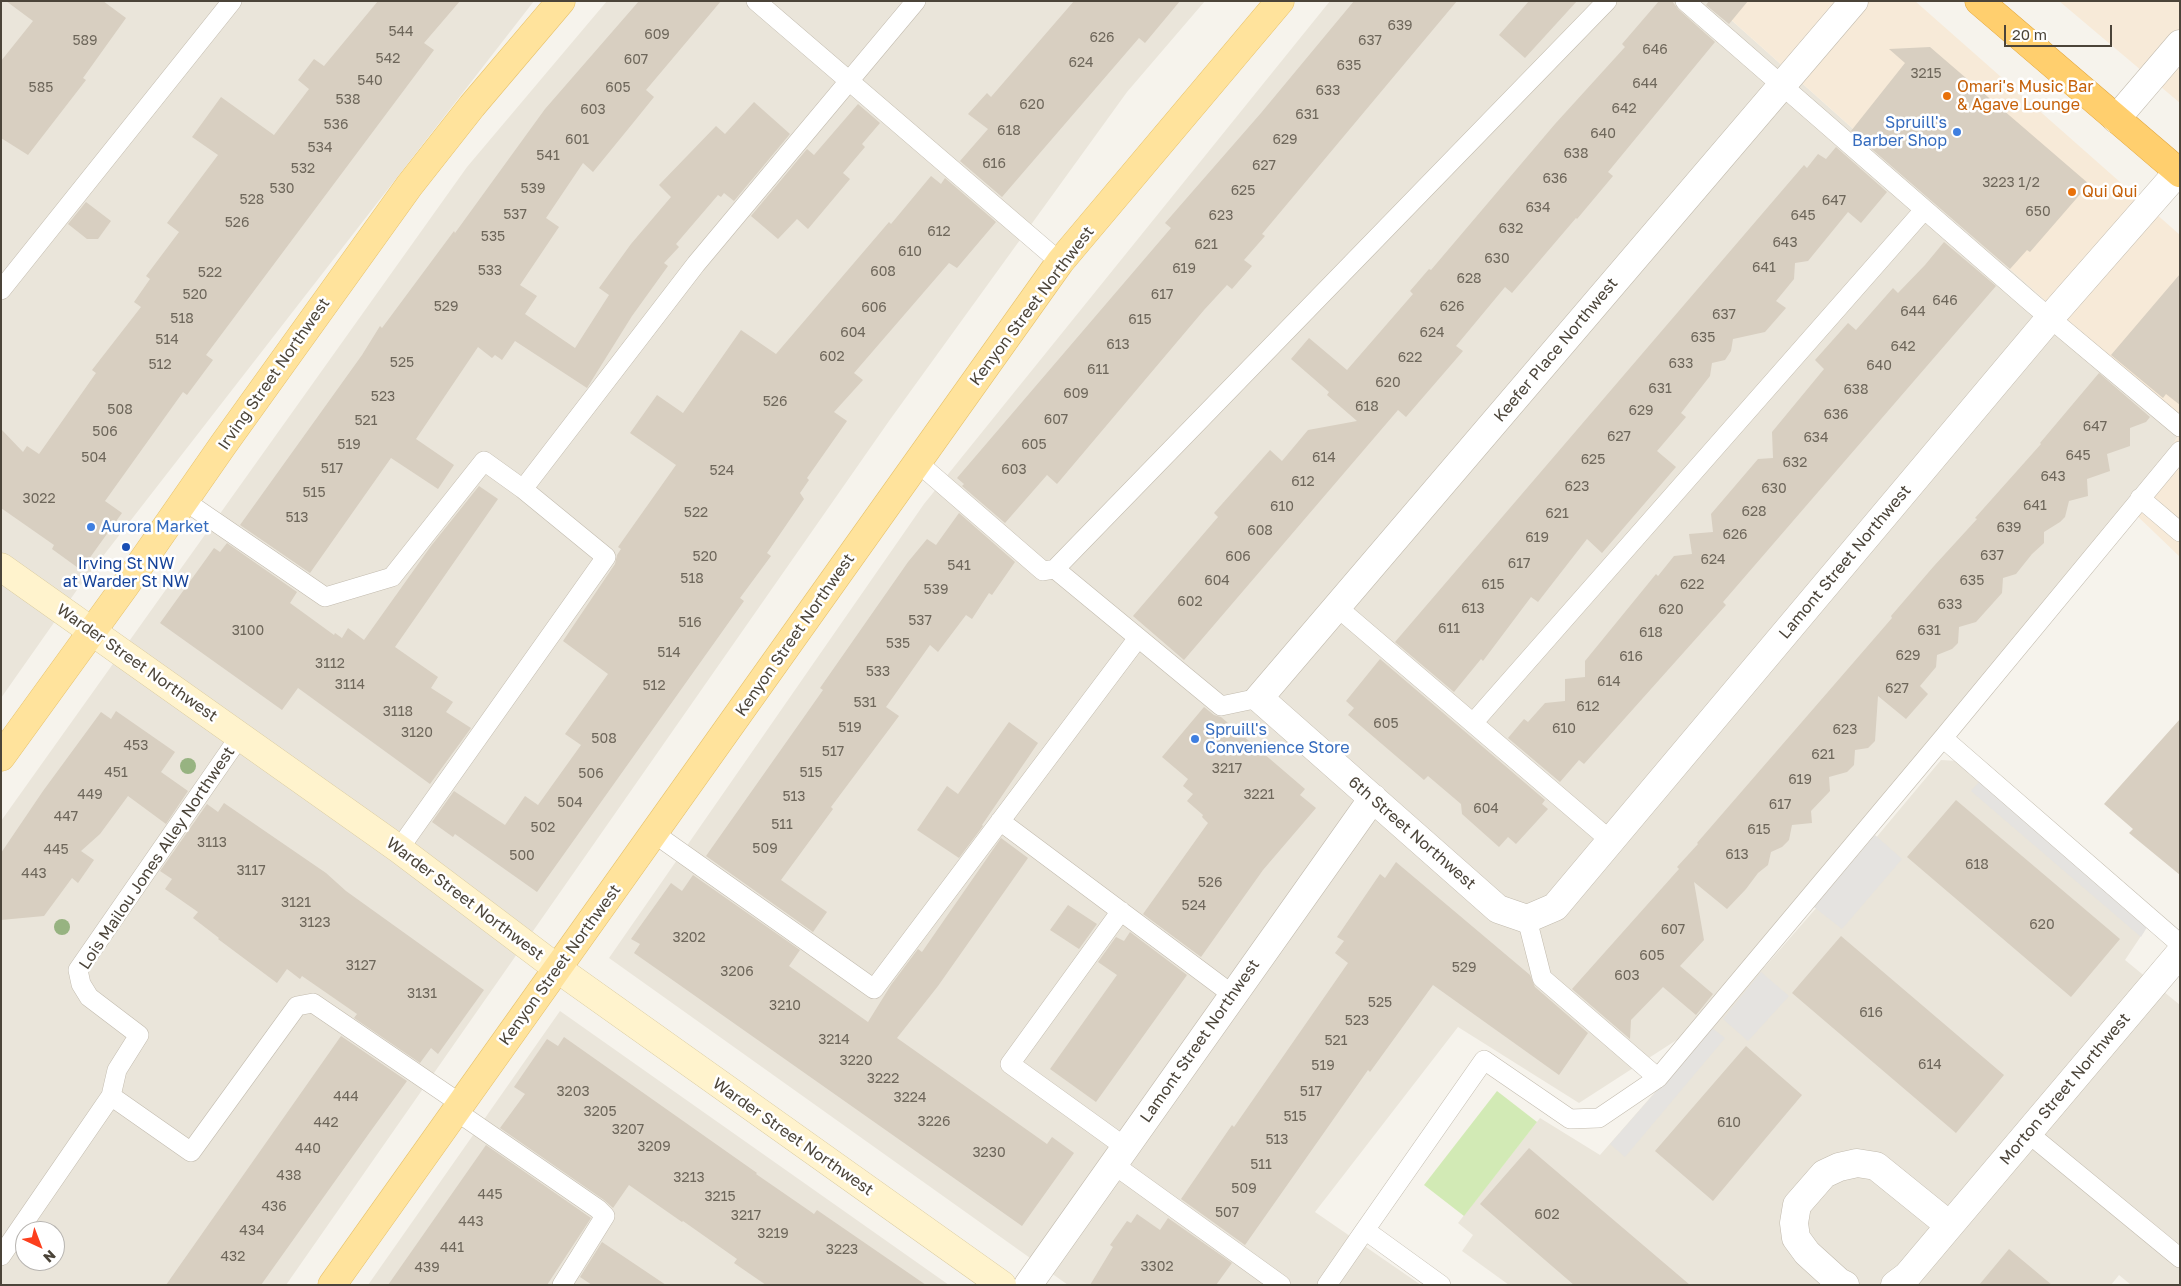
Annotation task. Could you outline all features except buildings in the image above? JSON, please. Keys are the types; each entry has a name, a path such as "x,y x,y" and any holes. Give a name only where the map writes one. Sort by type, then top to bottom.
{"highway":[{"path":"1979,1 2179,173"}],"main road":[{"name":"Irving Street Northwest","path":"1,757 409,186 472,106 561,1"},
{"name":"Kenyon Street Northwest","path":"332,1285 655,834 1060,262 1280,1"}],"street":[{"name":"Keefer Place Northwest","path":"1259,698 1854,1"},
{"path":"2116,119 2180,44"},
{"name":"Lamont Street Northwest","path":"1527,920 1555,907 2050,318 2179,173"},
{"name":"Warder Street Northwest","path":"1,568 92,630 399,849 558,969 1002,1285"},
{"name":"6th Street Northwest","path":"1259,698 1498,909 1527,920"},
{"name":"Lamont Street Northwest","path":"1028,1285 1373,798"},
{"name":"Morton Street Northwest","path":"1895,1285 1907,1276 2180,953"},
{"path":"1845,1285 1839,1282 1807,1253 1796,1238 1794,1223 1797,1205 1824,1174 1839,1167 1858,1163 1876,1166 1949,1225"}],"lane":[{"path":"1,290 232,1"},
{"path":"756,1 848,82 1060,262"},
{"path":"523,489 696,264 916,1"},
{"path":"918,462 1043,571 1055,569 1607,1"},
{"path":"1685,1 1924,210 2180,427"},
{"path":"1473,723 1924,210"},
{"path":"1327,1285 1484,1060 1570,1119 1599,1118 1658,1078 1943,738 2180,450"},
{"path":"185,501 326,597 392,577 484,460 523,489 606,557 399,849"},
{"path":"2140,498 2180,532"},
{"path":"1055,569 1221,706 1259,698"},
{"path":"1337,607 1611,841"},
{"path":"655,834 874,989 1138,638"},
{"name":"Lois Mailou Jones Alley Northwest","path":"1,1256 111,1096 117,1070 139,1035 89,997 81,984 78,970 240,736"},
{"path":"1943,738 2180,944"},
{"path":"1000,821 1233,995"},
{"path":"1121,911 1010,1064 1119,1155 1281,1285"},
{"path":"1527,920 1542,978 1658,1078"},
{"path":"111,1096 191,1152 298,1006 313,1004 458,1107 605,1216 562,1285"},
{"path":"2028,1133 2180,1258"},
{"path":"1365,1230 1441,1285"}],"shaded area":[{"path":"1,1 534,1 79,587 1,698"},
{"path":"607,1 1205,1 1127,92 889,421 286,1285 1,1285 1,821 467,167"},
{"path":"1330,1 1710,1 2180,421 2180,433 2131,510 1703,1023 1579,1103 1458,1027 1315,1212 1421,1285 1068,1285 609,958 924,504"},
{"path":"1710,1 1915,1 2180,235 2180,421"},
{"path":"2059,1 2180,1 2180,103"},
{"path":"2180,433 2180,557 2131,510"},
{"path":"1941,760 1958,761 2149,924 2125,960 2180,1005 2180,1285 2131,1285 2119,1275 2111,1285 1509,1285 1462,1251 1473,1235 1458,1223 1540,1118 1600,1155 1839,882"},
{"path":"1980,781 2149,924 2141,937 1971,791"},
{"path":"1875,835 1902,859 1842,929 1814,907"},
{"path":"1761,972 1789,996 1748,1041 1723,1019"},
{"path":"560,1011 949,1285 368,1285"},
{"path":"1712,1028 1725,1038 1625,1157 1610,1144"}],"green space":[{"path":"1497,1091 1537,1122 1464,1216 1424,1185"}],"place":[{"name":"Omari's Music Bar & Agave Lounge","path":"1947,96"},
{"name":"Spruill's Barber Shop","path":"1957,132"},
{"name":"Qui Qui","path":"2072,192"},
{"name":"Aurora Market","path":"91,527"},
{"name":"Irving St NW at Warder St NW","path":"126,547"},
{"name":"Spruill's Convenience Store","path":"1195,739"}]}
